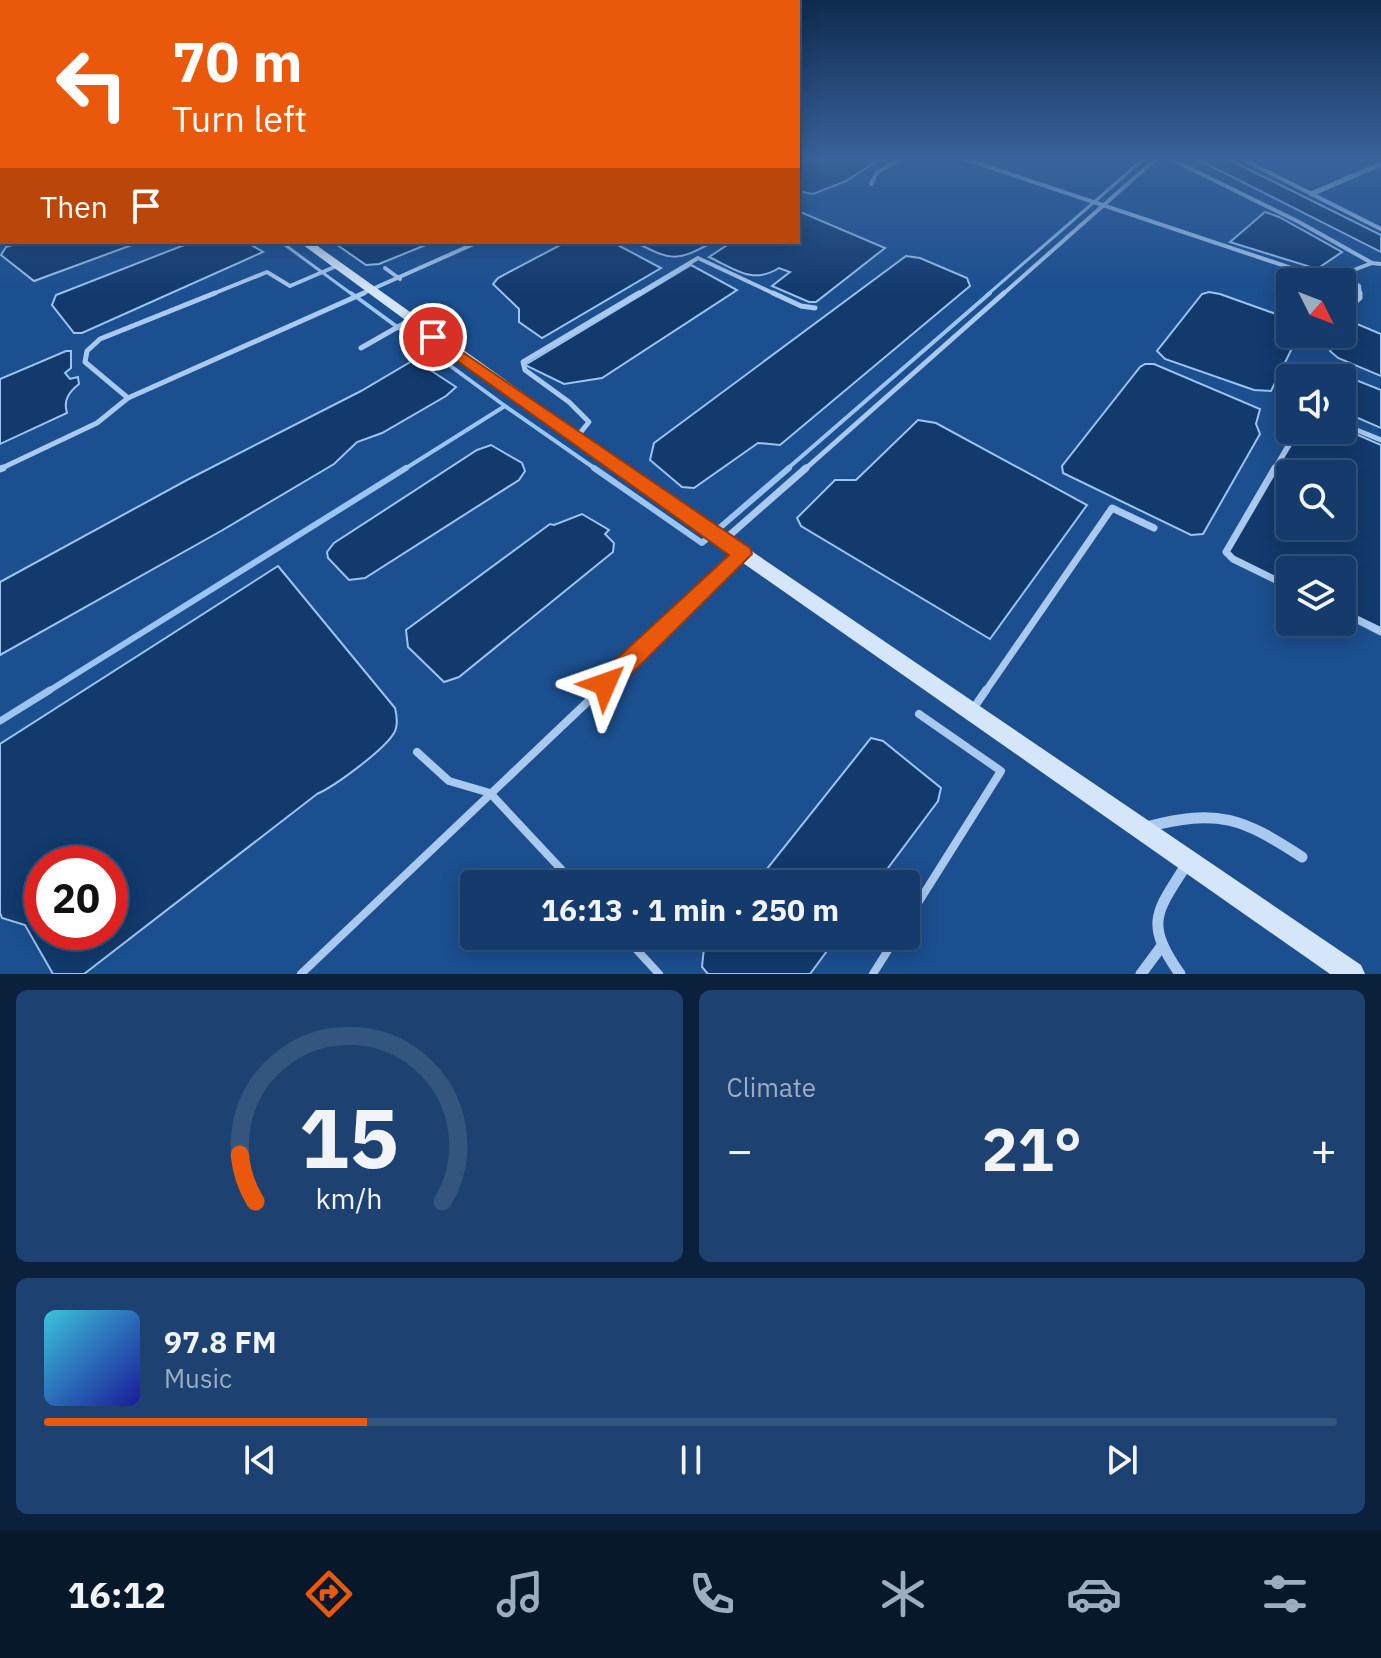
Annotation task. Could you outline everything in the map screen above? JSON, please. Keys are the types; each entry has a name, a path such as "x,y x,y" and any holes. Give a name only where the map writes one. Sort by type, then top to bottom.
{"street":[{"path":"308,244 369,291 723,541 1352,974"},
{"path":"1141,829 1159,823 1230,819 1252,826 1302,857"},
{"path":"1180,974 1161,947 1157,911 1189,862"},
{"path":"1141,974 1161,947"}],"lane":[{"path":"1094,202 1291,268"},
{"path":"723,541 1105,202"},
{"path":"1259,202 1372,263 1381,264"},
{"path":"1328,202 1381,229"},
{"path":"0,469 97,423 128,398 474,244"},
{"path":"576,438 589,422 569,402 525,370 523,362 698,258 801,306 815,308"},
{"path":"1356,269 1372,263"},
{"path":"128,398 85,362 87,351 100,339 267,272 290,286 339,265"},
{"path":"385,268 400,279"},
{"path":"1356,284 1360,298 1356,302"},
{"path":"361,348 410,320"},
{"path":"1356,430 1381,440"},
{"path":"1276,580 1233,559 1226,552 1289,444"},
{"path":"971,712 1112,508 1154,528"},
{"path":"301,974 743,554"},
{"path":"1356,619 1381,631"},
{"path":"919,714 1001,771 920,900"},
{"path":"417,752 449,781 490,793 562,870"},
{"path":"637,950 659,974"},
{"path":"873,974 888,950"}],"water":[{"path":"1283,202 1315,202 1381,235 1381,252"},
{"path":"800,212 885,248 816,302 772,286 790,272 779,268 752,275 709,257 729,244 800,244"},
{"path":"1265,212 1342,252 1314,268 1230,242"},
{"path":"15,244 135,244 34,281 1,255 6,247"},
{"path":"187,244 249,244 263,252 82,333 74,333 52,305 56,295"},
{"path":"336,244 428,244 379,264 366,265"},
{"path":"562,244 616,244 661,268 542,338 519,322 519,309 493,284 498,278"},
{"path":"639,244 709,244 682,256 658,253"},
{"path":"906,256 920,258 967,278 970,286 780,445 758,443 694,488 682,487 650,460 654,443"},
{"path":"691,265 737,290 602,378 564,384 525,365"},
{"path":"1202,294 1220,294 1276,314 1276,348 1292,348 1284,364 1276,364 1276,381 1271,391 1254,390 1165,359 1157,351"},
{"path":"1356,324 1381,334 1381,376 1338,358 1330,351 1331,348 1356,348"},
{"path":"71,351 71,368 65,373 70,379 78,377 79,384 68,397 67,413 0,444 0,379"},
{"path":"412,361 456,387 382,433 357,442 334,464 221,531 0,655 0,582"},
{"path":"1145,364 1154,364 1260,409 1256,424 1260,434 1203,534 1191,535 1063,473 1062,466"},
{"path":"1356,380 1381,390 1381,428 1356,417"},
{"path":"918,420 936,423 1087,505 990,639 801,526 797,518 835,480 856,480"},
{"path":"1356,434 1381,445 1381,635 1356,622 1356,556 1276,556 1276,581 1226,554 1276,470 1276,540 1356,540 1356,460 1282,460 1292,444 1356,444"},
{"path":"491,445 522,463 525,471 519,480 365,578 349,580 328,558 327,552 334,543 477,450"},
{"path":"582,514 609,530 605,534 614,543 613,552 459,677 444,682 408,647 406,630 550,524"},
{"path":"278,566 395,708 394,733 370,758 317,794 128,940 128,846 24,846 24,925 2,918 0,744"},
{"path":"871,738 883,741 941,788 938,801 886,870 766,870"},
{"path":"39,950 115,950 84,974 53,974"},
{"path":"704,950 828,950 810,974 708,974 702,967"}],"waterway":[{"path":"987,295 1094,202"},
{"path":"284,244 353,295"},
{"path":"351,293 505,406"},
{"path":"786,470 990,293"},
{"path":"403,470 505,406"},
{"path":"505,406 597,470"},
{"path":"47,692 406,468"},
{"path":"594,468 702,543 789,468"},
{"path":"0,721 50,690"}],"route":[{"path":"433,337 743,554 605,684"}]}
